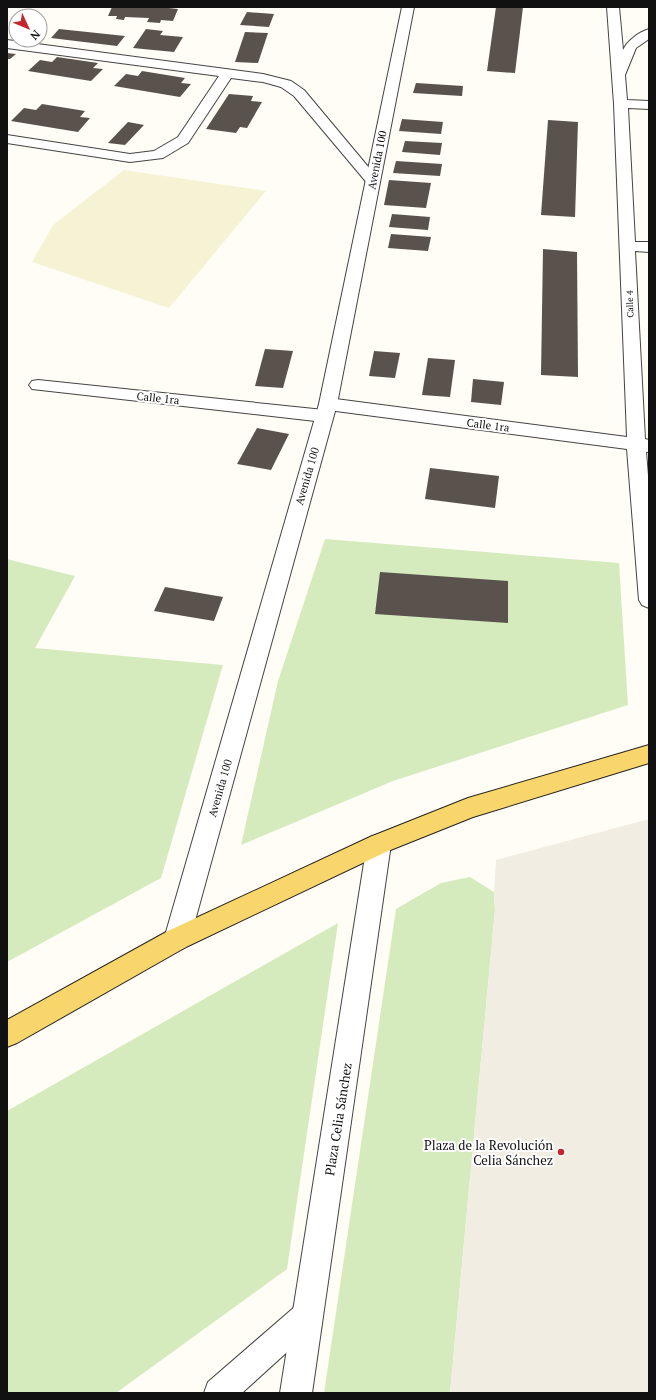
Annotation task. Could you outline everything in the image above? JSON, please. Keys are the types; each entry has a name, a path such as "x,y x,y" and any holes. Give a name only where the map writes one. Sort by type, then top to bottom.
{"main road":[{"path":"7,1034 178,939 379,844 468,808 649,754"}],"street":[{"name":"Avenida 100","path":"178,939 326,410 408,7"},
{"name":"Calle 4","path":"613,7 621,104 628,246 643,445 649,600"},
{"path":"619,76 631,46 649,32"},
{"path":"7,44 264,78 286,84 299,93 373,181"},
{"path":"7,139 130,158 158,155 183,140 227,74"},
{"path":"621,104 649,105"},
{"path":"628,246 649,247"},
{"name":"Calle 1ra","path":"38,384 326,410 643,445"},
{"name":"Plaza Celia Sánchez","path":"296,1393 379,844"}],"lane":[{"path":"219,1393 308,1314"}],"shaded area":[{"path":"124,170 266,191 169,308 32,262 53,225"},
{"name":"Plaza de la Revolución Celia Sánchez","path":"649,819 649,1393 450,1393 495,910 494,892 496,860"}],"green space":[{"path":"325,539 619,563 628,705 393,781 241,845 278,681"},
{"path":"7,559 75,576 35,648 223,665 161,878 7,962"},
{"path":"470,877 494,892 495,910 450,1393 324,1393 396,909 441,883"},
{"path":"338,923 287,1269 116,1393 7,1393 7,1111"}],"building":[{"path":"112,7 159,7 178,9 173,21 161,20 160,23 147,22 149,18 125,17 124,20 116,19 117,16 108,16"},
{"path":"496,7 523,7 515,73 487,71"},
{"path":"247,12 274,14 269,27 240,25"},
{"path":"59,29 125,36 117,46 51,38"},
{"path":"146,29 163,31 160,35 183,37 174,52 133,48"},
{"path":"245,32 268,33 258,63 235,62"},
{"path":"7,53 16,54 10,59 7,59"},
{"path":"57,57 98,63 93,68 103,69 91,81 28,71 40,60 52,62"},
{"path":"142,71 185,78 181,83 191,84 180,97 114,86 126,74 138,76"},
{"path":"416,83 463,86 462,96 413,93"},
{"path":"229,94 253,96 251,101 262,102 247,128 240,127 236,133 206,129"},
{"path":"42,104 85,111 80,117 90,118 78,132 11,121 24,108 36,110"},
{"path":"402,119 443,122 441,134 399,131"},
{"path":"548,120 578,122 575,217 541,215"},
{"path":"128,122 144,125 125,145 108,143"},
{"path":"405,141 442,143 440,155 402,152"},
{"path":"396,161 442,164 440,176 393,173"},
{"path":"389,180 431,183 426,208 384,205"},
{"path":"392,214 430,217 428,230 389,227"},
{"path":"391,234 431,237 428,251 388,248"},
{"path":"543,249 577,252 578,377 541,375"},
{"path":"265,349 293,351 283,388 255,386"},
{"path":"374,351 400,353 395,378 369,376"},
{"path":"428,358 455,360 450,397 422,395"},
{"path":"473,379 504,382 501,405 471,402"},
{"path":"257,428 289,434 271,470 237,464"},
{"path":"430,468 499,476 495,508 425,499"},
{"path":"380,572 508,581 508,623 375,614"},
{"path":"165,587 223,597 214,621 154,611"}],"place":[{"name":"Plaza de la Revolución Celia Sánchez","path":"561,1152"}]}
